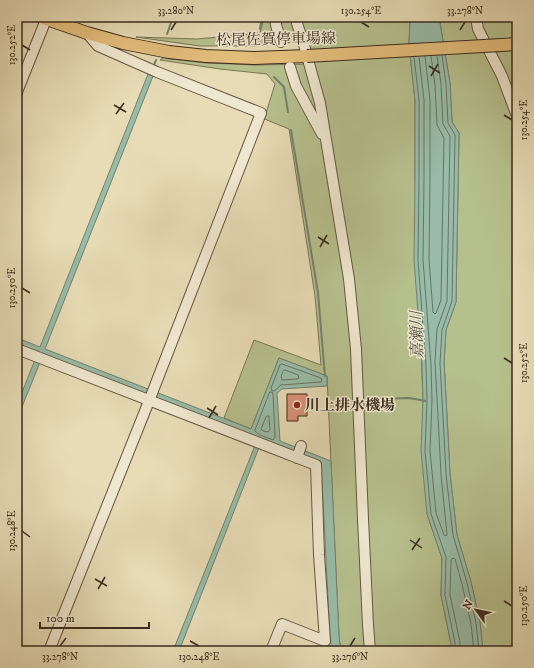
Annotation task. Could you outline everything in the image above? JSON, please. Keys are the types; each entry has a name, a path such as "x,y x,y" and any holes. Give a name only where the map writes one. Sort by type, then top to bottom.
{"main road":[{"name":"松尾佐賀停車場線","path":"44,18 87,33 123,43 169,52 206,56 254,58 307,56 517,44"}],"street":[{"path":"275,17 281,42"},
{"path":"295,17 320,103 325,141 350,280 356,349 370,651"},
{"path":"476,17 478,29 502,76 517,116"},
{"path":"17,92 44,18"},
{"path":"49,651 149,401 260,113 157,72 98,46 87,33"},
{"path":"290,67 296,86 325,141"},
{"path":"17,349 316,465 318,555 325,641 282,624 271,651"},
{"path":"297,458 301,446"}],"shaded area":[{"path":"264,17 410,17 409,45 415,100 415,178 427,514 442,558 441,595 451,644 451,651 341,651 339,637 327,376 279,358 251,429 224,418 254,340 321,365 315,296 289,129 262,118 266,113 275,84 267,74 160,60 163,58 206,63 255,65 313,64 307,41 254,46 200,46 136,37 197,39 260,33"},
{"path":"439,17 517,17 517,651 483,651 480,622 471,582 457,535 450,474 444,362 446,330 456,302 459,133 452,122 450,83"}],"water":[{"path":"410,17 439,17 450,83 452,122 459,133 456,302 446,330 444,362 450,474 457,535 471,582 480,622 483,651 451,651 451,644 441,595 442,558 427,514 421,451 423,400 422,366 414,260 415,100 409,45"},
{"path":"148,74 153,76 45,349 251,429 279,358 327,376 327,386 282,389 277,393 280,441 331,461 339,637 341,651 332,651 330,637 321,463 262,440 179,651 173,651 258,438 43,355 17,419 17,405 38,352 17,344 17,338 40,347"}],"building":[{"name":"川上排水機場","path":"287,394 307,394 307,416 298,416 298,421 287,421"}],"waterway":[{"path":"167,34 173,17"},
{"path":"260,29 262,17"},
{"path":"154,65 156,60"},
{"path":"274,77 284,87 288,112"},
{"path":"291,130 318,293 325,376"},
{"path":"377,399 409,398 426,401"}],"place":[{"name":"川上排水機場","path":"297,405"}],"water label":[{"name":"嘉瀬川","path":"416,335"}]}
